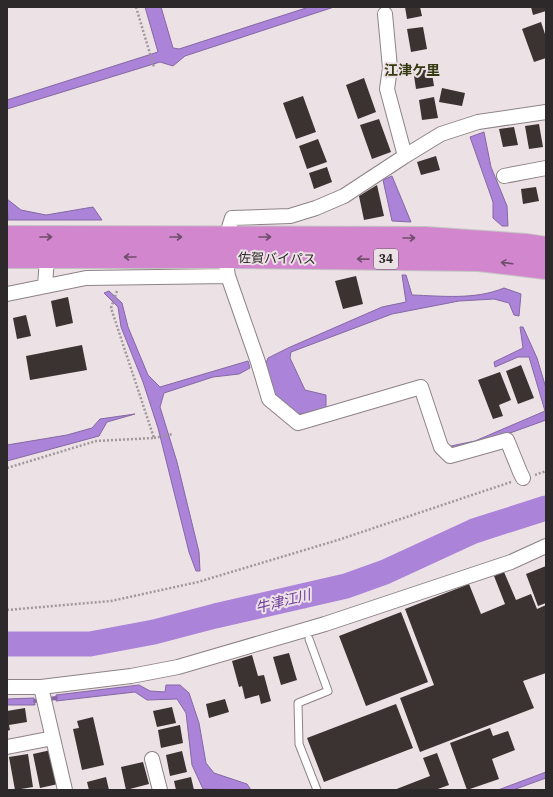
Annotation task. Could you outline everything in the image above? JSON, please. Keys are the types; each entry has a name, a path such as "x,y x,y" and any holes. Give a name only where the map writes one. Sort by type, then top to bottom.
{"highway":[{"name":"佐賀バイパス","path":"7,238 227,257 425,238 526,245 546,248"},
{"name":"佐賀バイパス","path":"7,258 227,257 479,260 546,268"}],"street":[{"path":"385,14 390,68 387,89 405,156"},
{"path":"524,478 520,472 507,440 450,456 441,447 421,387 298,423 269,399 227,257 232,218 290,216 316,208 344,196 441,134 478,122 546,112"},
{"path":"504,176 546,168"},
{"path":"7,294 86,278 227,257"},
{"path":"45,286 47,258"},
{"path":"7,687 43,696 130,676 178,667 324,624 511,562 546,546"},
{"path":"43,696 66,790"},
{"path":"7,747 53,738"},
{"path":"152,759 160,790"}],"lane":[{"path":"310,639 328,691 298,703 299,744 317,790"}],"path":[{"path":"136,7 154,67"},
{"path":"117,291 111,308 154,438"},
{"path":"7,468 96,441 154,438 173,434"},
{"path":"7,610 111,601 198,582 338,540 546,471"}],"shaded area":[{"path":"145,7 161,7 173,48 179,49 309,7 334,7 185,56 173,66 160,62 7,109 7,100 158,52"},
{"path":"484,132 491,167 507,206 508,226 502,226 493,218 493,202 470,137"},
{"path":"392,176 411,222 392,221 383,180"},
{"path":"7,199 21,210 46,215 93,207 102,220 8,220"},
{"path":"402,275 406,275 412,295 470,296 493,292 504,288 521,294 519,316 514,315 509,303 494,299 459,301 392,314 291,352 290,358 305,390 326,395 326,408 308,414 297,414 274,394 266,363 268,358 382,307 406,302"},
{"path":"109,291 122,303 128,327 148,375 160,387 248,361 250,368 239,374 213,377 164,393 160,407 177,462 199,552 200,571 196,571 189,552 158,428 143,382 121,327 118,307 104,293"},
{"path":"520,327 523,327 537,358 546,388 546,420 474,446 452,450 451,446 475,441 545,411 529,357 518,357 495,367 494,362 523,348"},
{"path":"135,414 107,422 99,436 7,461 7,445 67,435 92,428 100,419"},
{"path":"139,685 150,691 165,692 166,685 180,685 189,693 199,723 206,763 214,773 247,784 251,790 203,789 192,765 186,713 177,699 147,700 135,692 56,701 56,695"},
{"path":"34,698 35,705 7,705 7,699"},
{"path":"546,772 546,778 513,790 498,790"}],"building":[{"path":"405,7 420,7 422,16 407,19"},
{"path":"531,7 546,7 546,11 533,15"},
{"path":"541,22 546,37 546,58 534,62 522,29"},
{"path":"423,27 427,49 411,52 407,29"},
{"path":"431,67 434,86 416,89 413,69"},
{"path":"364,78 376,112 358,119 346,85"},
{"path":"442,88 465,93 462,106 439,102"},
{"path":"303,96 316,132 296,139 283,103"},
{"path":"434,97 438,118 422,120 419,100"},
{"path":"379,119 391,152 372,159 360,125"},
{"path":"539,124 543,147 529,149 525,126"},
{"path":"514,127 518,145 503,147 499,129"},
{"path":"318,139 327,162 307,169 299,146"},
{"path":"436,156 440,170 421,175 417,162"},
{"path":"327,167 332,182 314,189 309,173"},
{"path":"377,185 384,216 364,220 359,196"},
{"path":"536,187 539,201 523,204 521,189"},
{"path":"356,276 363,304 343,309 335,281"},
{"path":"68,297 73,323 56,327 51,301"},
{"path":"26,315 31,336 17,339 13,318"},
{"path":"82,345 87,370 30,380 26,356"},
{"path":"521,365 534,398 518,404 506,371"},
{"path":"500,372 511,400 499,405 503,416 493,419 478,380"},
{"path":"546,566 546,603 538,606 526,574"},
{"path":"504,572 516,600 531,594 537,609 546,605 546,673 523,681 534,708 420,752 400,698 434,685 405,609 469,584 481,614 505,604 494,576"},
{"path":"401,612 428,682 366,706 339,636"},
{"path":"289,653 297,680 281,685 273,657"},
{"path":"252,655 258,676 264,675 271,701 261,704 259,695 245,699 242,686 239,687 232,661"},
{"path":"225,699 229,712 209,718 206,704"},
{"path":"396,704 413,748 324,782 307,738"},
{"path":"172,707 176,723 157,727 153,711"},
{"path":"25,708 27,722 9,725 10,730 7,731 7,711"},
{"path":"93,717 104,765 82,770 73,729 79,728 77,721"},
{"path":"180,725 183,743 161,748 158,730"},
{"path":"490,728 493,736 508,731 515,750 492,759 499,779 467,790 450,743"},
{"path":"51,750 58,784 40,788 33,754"},
{"path":"182,751 187,772 170,776 166,755"},
{"path":"437,753 449,785 435,790 394,790 430,776 423,758"},
{"path":"28,754 33,787 15,790 9,757"},
{"path":"143,762 149,784 126,790 121,767"},
{"path":"106,777 109,790 89,790 87,782"},
{"path":"191,777 194,790 176,790 174,781"}],"waterway":[{"name":"牛津江川","path":"7,644 90,644 154,632 215,616 346,586 385,572 474,531 546,508"},
{"path":"35,701 56,698"}],"district":[{"name":"江津ケ里","path":"412,70"}]}
